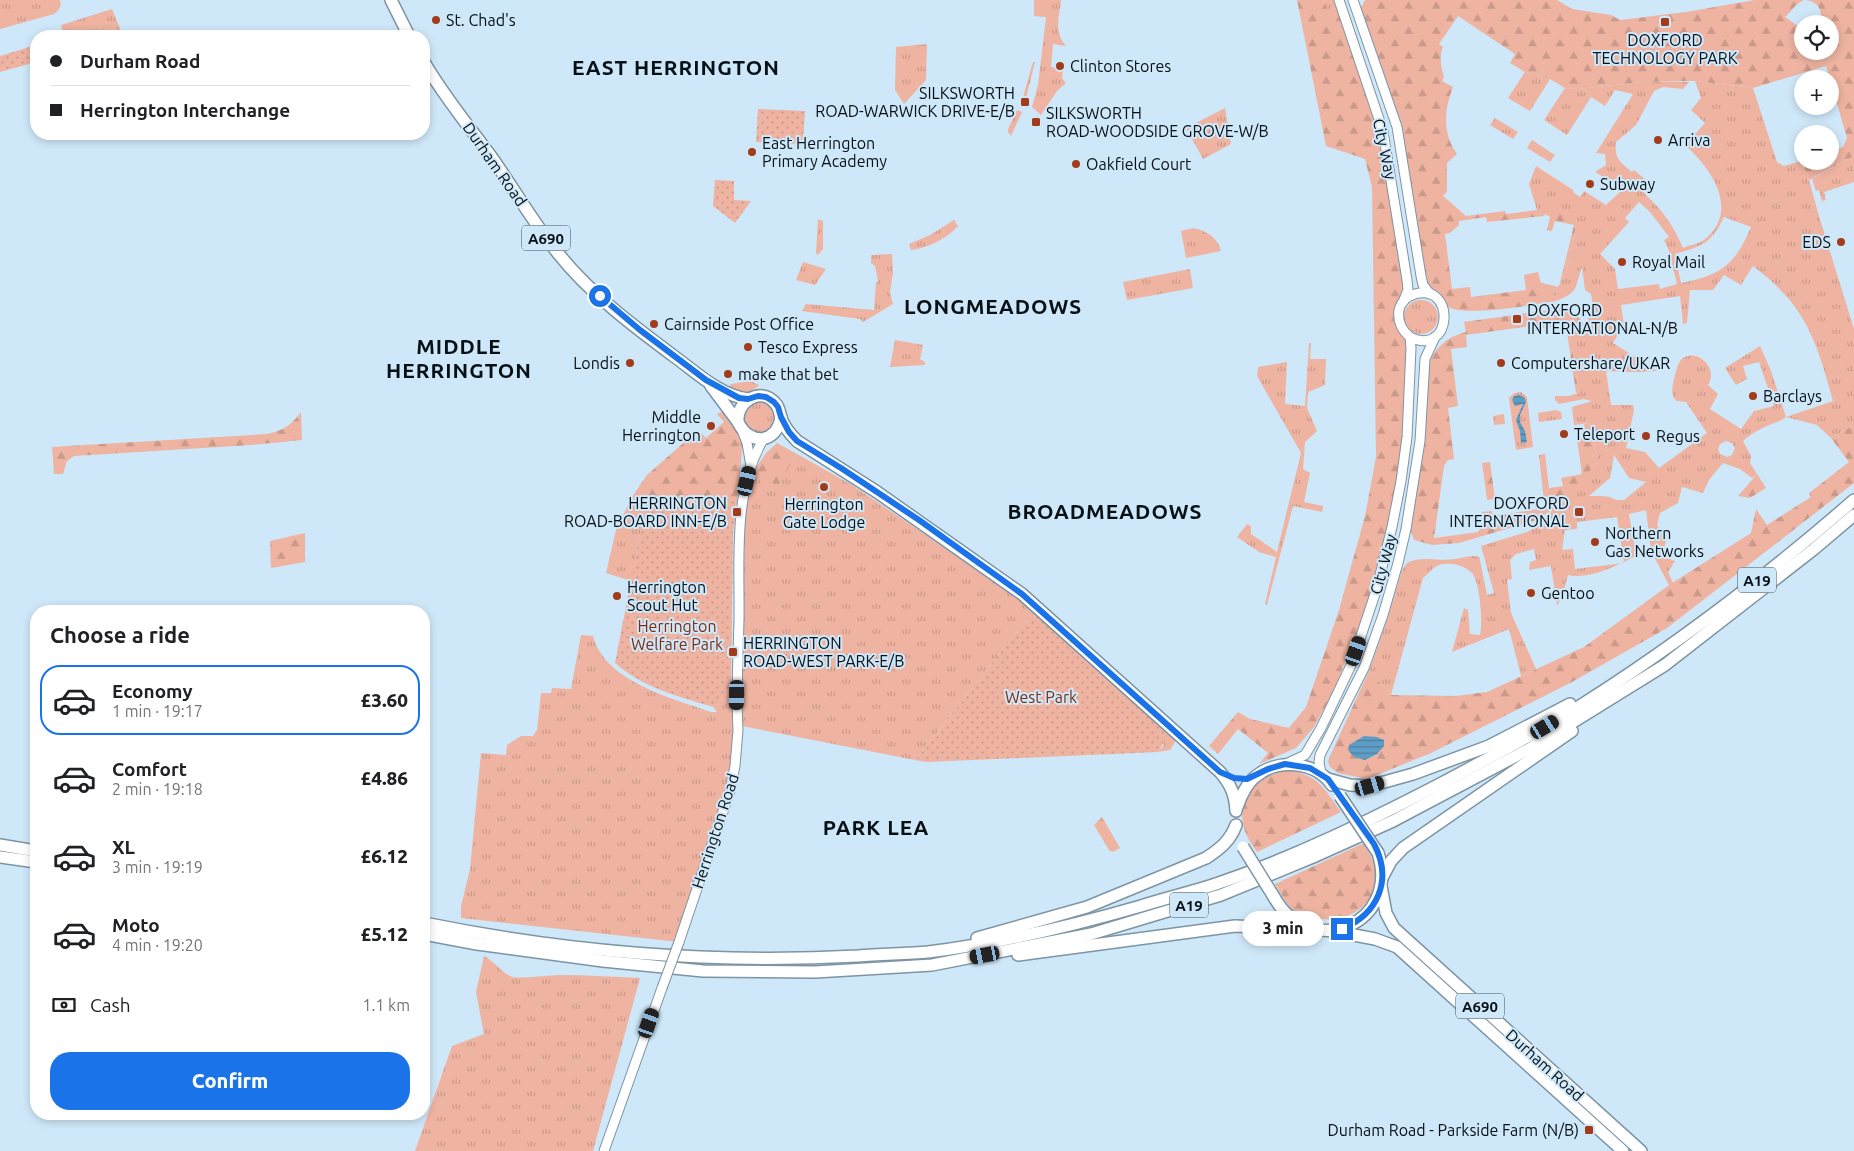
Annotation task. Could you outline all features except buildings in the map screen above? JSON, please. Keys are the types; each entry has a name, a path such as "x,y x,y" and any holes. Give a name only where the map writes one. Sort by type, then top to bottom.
{"highway":[{"path":"391,0 406,30"},
{"name":"Durham Road","path":"430,73 564,261 593,290 640,330 706,380 739,398 766,397 774,402 789,432 797,441 919,520 1022,594 1220,772"},
{"name":"Durham Road","path":"706,380 740,426 751,437 797,441"},
{"path":"740,426 739,412 742,404 753,397"},
{"path":"768,437 780,424 781,417"},
{"name":"A19","path":"430,924 476,934 596,950 699,958 814,958 927,952 1011,938 1089,921 1217,883 1309,847 1391,810 1528,738 1579,707 1732,601 1854,500"},
{"name":"A19","path":"430,935 477,944 603,962 703,970 815,972 932,965 1091,934 1221,895 1393,821 1531,748 1665,665 1814,549 1854,515"},
{"path":"1324,776 1350,785 1370,786 1413,774 1489,746 1656,655"},
{"path":"1382,882 1391,861 1403,848 1665,665"},
{"name":"A690","path":"1285,764 1310,768 1324,776 1340,796 1378,854 1382,865 1382,882 1375,902 1364,916 1350,926 1333,931 1309,929 1286,914 1243,847 1236,825 1234,792 1230,783 1220,772 1238,779 1255,776 1268,769 1285,764"},
{"path":"1236,812 1242,794 1255,776"},
{"path":"927,952 1087,907 1206,858 1218,851 1232,836 1236,825"},
{"path":"0,845 30,850"},
{"path":"0,857 30,861"},
{"name":"Durham Road","path":"1382,882 1386,913 1394,928 1642,1151"},
{"path":"932,965 1086,947 1236,926 1309,929"},
{"name":"Durham Road","path":"1333,931 1375,939 1397,947 1624,1151"}],"main road":[{"name":"City Way","path":"1285,764 1305,755 1321,728 1352,662 1376,591 1392,527 1407,437 1411,348 1410,337 1404,332 1398,317 1408,290 1407,280 1383,131 1339,0"},
{"name":"City Way","path":"1324,776 1319,762 1320,755 1364,668 1383,615 1398,563 1408,521 1418,450 1425,359 1435,336 1444,325 1445,317 1444,309 1440,302 1423,285 1397,126 1353,0"},
{"path":"1403,302 1416,294 1430,294"},
{"path":"1410,337 1421,340 1435,336"},
{"name":"Herrington Road","path":"740,426 747,443 751,466"},
{"name":"Herrington Road","path":"604,1151 679,942 730,791 735,766 738,730 740,510 757,450 768,437"}],"green space":[{"path":"0,0 60,0 61,4 54,14 0,29"},
{"path":"1034,0 1061,0 1059,30 1062,41 1066,46 1053,44 1051,67 1063,69 1062,78 1066,83 1057,91 1041,115 1032,107 1038,85 1046,17 1034,16"},
{"path":"1297,0 1323,0 1328,11 1341,5 1383,131 1407,280 1399,309 1410,337 1401,481 1364,629 1349,651 1335,689 1314,727 1296,748 1259,764 1268,753 1238,729 1218,754 1209,746 1238,712 1250,719 1289,728 1306,707 1339,610 1365,516 1376,457 1372,187 1365,159 1326,146"},
{"path":"1323,0 1339,0 1341,5 1327,12"},
{"path":"1365,0 1557,0 1572,9 1611,15 1620,20 1686,12 1755,0 1854,0 1854,156 1839,164 1839,148 1843,147 1847,138 1839,111 1839,70 1827,70 1826,66 1813,70 1794,70 1794,76 1753,88 1695,81 1642,82 1577,89 1565,88 1550,79 1525,72 1510,63 1515,54 1458,16 1439,44 1443,47 1441,66 1444,77 1442,81 1453,87 1446,113 1446,121 1449,138 1457,154 1447,163 1447,192 1443,196 1466,216 1505,211 1506,214 1537,210 1544,216 1487,222 1486,217 1459,221 1459,225 1450,233 1445,234 1452,289 1470,287 1471,297 1526,290 1524,275 1538,272 1541,283 1558,287 1553,291 1556,301 1518,307 1471,311 1446,306 1423,285 1397,127 1356,8 1362,6"},
{"path":"112,9 119,26 105,30 62,30 61,25"},
{"path":"119,26 120,30 105,30"},
{"path":"927,44 926,80 904,104 895,90 896,47"},
{"path":"30,47 30,64 0,72 0,56"},
{"path":"1033,62 1035,62 1026,98 1023,97"},
{"path":"1525,72 1550,79 1530,111 1508,98"},
{"path":"1695,81 1753,88 1777,162 1784,166 1794,163 1794,170 1805,170 1854,329 1854,425 1831,438 1817,425 1786,417 1757,431 1743,441 1751,456 1750,463 1757,474 1752,478 1740,469 1723,463 1709,480 1703,493 1682,487 1678,503 1660,513 1657,525 1666,542 1661,556 1675,561 1668,572 1673,583 1669,585 1651,551 1646,510 1629,514 1636,556 1624,562 1617,517 1577,522 1577,529 1565,530 1562,550 1573,549 1575,569 1621,563 1594,574 1568,575 1563,594 1557,606 1551,566 1529,570 1530,562 1536,560 1534,549 1516,554 1510,560 1512,579 1507,580 1511,613 1536,669 1521,676 1509,629 1452,652 1464,608 1468,610 1470,634 1480,635 1481,614 1478,588 1474,576 1462,566 1445,564 1435,567 1423,578 1391,695 1369,671 1402,570 1407,563 1419,559 1449,560 1470,556 1479,557 1487,595 1494,593 1481,546 1527,532 1541,524 1564,496 1595,465 1598,458 1589,423 1574,425 1572,407 1592,401 1584,399 1559,404 1555,400 1555,396 1569,396 1579,393 1569,327 1566,325 1559,326 1557,309 1574,314 1585,327 1593,306 1591,294 1585,290 1582,267 1573,292 1556,301 1553,291 1563,279 1566,271 1576,225 1553,209 1548,216 1545,214 1544,216 1537,210 1529,184 1536,166 1573,190 1580,197 1584,191 1606,205 1624,188 1619,182 1612,182 1595,172 1606,165 1605,154 1596,153 1633,94 1615,90 1605,106 1591,97 1567,135 1544,120 1565,88 1577,89 1642,82 1689,82 1683,89 1663,87 1654,91 1636,125 1616,142 1616,152 1621,163 1632,172 1634,170 1646,180 1644,193 1666,218 1683,248 1699,243 1715,229 1720,216 1721,203 1718,190 1704,165 1685,145 1705,123 1691,110 1701,98","holes":["1639,202 1650,212 1669,237 1664,240 1669,251 1677,284 1660,289 1659,284 1618,289 1615,269 1600,254 1629,222 1625,218","1724,217 1751,227 1739,251 1725,266 1707,276 1681,283 1675,254 1705,243","1753,266 1785,295 1806,325 1821,359 1833,401 1786,417 1771,371 1760,346 1725,368 1736,385 1747,379 1743,366 1759,362 1774,406 1754,411 1741,429 1710,409 1718,394 1708,385 1711,378 1708,365 1703,360 1691,356 1685,357 1680,361 1673,383 1673,395 1677,401 1686,402 1707,433 1659,468 1645,452 1626,448 1634,410 1633,405 1611,405 1606,371 1657,371 1613,343 1624,325 1621,305 1680,296 1683,324 1687,323 1690,290 1713,290 1724,275 1741,285","1726,441 1732,443 1735,448 1732,455 1727,457 1720,454 1718,449 1720,444","1614,455 1629,478 1646,482 1624,500 1589,496 1610,478"]},
{"path":"1225,108 1231,144 1203,159 1186,128"},
{"path":"758,109 805,111 803,144 756,142"},
{"path":"1017,110 1022,112 1011,136 1008,129"},
{"path":"1495,118 1518,132 1513,139 1490,125"},
{"path":"1532,140 1555,155 1550,162 1527,148"},
{"path":"1854,156 1854,182 1824,192 1826,200 1822,201 1819,190 1816,191 1812,179 1828,170 1839,170 1839,164"},
{"path":"1805,170 1828,170 1809,180"},
{"path":"715,180 734,181 734,200 751,201 735,223 713,206"},
{"path":"1553,208 1558,212 1564,212 1576,225 1569,261 1560,284 1574,225 1555,221 1552,231 1547,230 1550,217 1548,216"},
{"path":"818,219 823,221 823,249 818,255 816,253"},
{"path":"954,220 958,226 948,235 930,245 911,250 909,244 930,235"},
{"path":"1193,228 1211,235 1221,251 1186,258 1181,231"},
{"path":"892,254 893,273 890,292 893,304 863,322 860,319 802,311 806,304 874,310 876,283 878,281 875,266 871,263 871,255"},
{"path":"803,262 826,269 815,285 796,280"},
{"path":"1190,269 1193,288 1127,300 1123,282"},
{"path":"1421,300 1433,305 1438,317 1433,329 1421,334 1409,329 1404,317 1409,305"},
{"path":"1557,309 1559,326 1532,329 1531,326 1466,335 1467,347 1451,349 1458,406 1448,408 1454,459 1448,460 1444,466 1434,538 1478,532 1483,525 1482,512 1492,511 1493,516 1545,508 1543,493 1549,488 1563,486 1561,478 1582,474 1577,439 1586,438 1584,424 1589,423 1598,458 1595,465 1554,509 1534,521 1459,543 1432,545 1414,540 1411,531 1422,453 1428,368 1433,355 1441,345 1452,337 1466,332 1464,322"},
{"path":"1566,325 1569,327 1579,393 1576,393"},
{"path":"895,340 923,345 920,359 925,362 925,365 890,367"},
{"path":"1309,343 1311,343 1310,359 1326,359 1325,385 1308,392 1307,408 1317,431 1305,442 1303,469 1310,473 1304,502 1323,506 1322,512 1293,506 1267,605 1265,604 1276,557 1259,552 1237,537 1247,524 1251,526 1251,534 1277,552 1301,453 1257,376 1258,367 1287,362 1285,404 1305,406"},
{"path":"750,381 759,385 752,391 745,393 728,389 731,384"},
{"path":"1521,392 1527,397 1533,447 1516,450 1509,398 1514,393"},
{"path":"759,401 771,405 776,417 770,432 754,435 742,420 748,405"},
{"path":"1556,410 1561,412 1562,419 1539,422 1538,413"},
{"path":"301,412 302,440 74,456 67,461 63,474 54,474 52,447 267,434 286,427"},
{"path":"721,412 727,415 744,446 742,451"},
{"path":"721,412 742,451 737,501 712,501 702,509 636,501 632,497 647,475 698,430 706,438 724,422 717,414"},
{"path":"1504,414 1505,424 1494,425 1493,416"},
{"path":"1854,425 1854,483 1667,628 1572,682 1431,753 1367,779 1338,773 1330,767 1328,762 1330,756 1369,671 1391,695 1456,696 1487,692 1584,647 1669,585 1751,533 1756,509 1767,525 1811,497 1809,493 1849,462 1831,438"},
{"path":"777,443 797,454 777,487 755,469 766,453"},
{"path":"797,454 852,485 1034,610 915,760 742,726 741,724 745,511 755,469 777,486"},
{"path":"1545,454 1549,488 1543,493 1539,455"},
{"path":"1490,462 1495,499 1487,500 1482,463"},
{"path":"1757,474 1766,488 1750,498 1738,496"},
{"path":"632,497 636,501 646,503 631,581 606,573 616,530"},
{"name":"Herrington Welfare Park","path":"712,501 737,501 733,533 731,695 713,707 649,685 615,663 646,503 701,509"},
{"path":"305,533 305,562 271,568 270,541"},
{"name":"West Park","path":"1034,610 1161,725 1166,739 1158,752 927,762 915,760"},
{"path":"581,635 593,636 600,652 625,677 660,694 711,712 717,712 713,707 731,695 737,695 735,766 679,942 461,918 461,906 470,869 481,753 506,755 507,745 521,736 533,736 537,730 541,693 551,693 552,688 571,689"},
{"path":"1161,725 1175,738 1175,742 1170,750 1158,752 1164,745"},
{"path":"1289,770 1307,776 1320,784 1341,812 1257,852 1244,828 1242,816 1246,796 1259,782"},
{"path":"1102,817 1120,848 1113,852 1109,850 1094,825"},
{"path":"1364,843 1375,867 1375,883 1373,892 1368,900 1362,907 1348,916 1330,919 1304,917 1290,906 1275,884"},
{"path":"484,956 512,977 562,975 640,978 593,1151 415,1151 426,1120 430,1120 430,1108 452,1046 484,1034 476,992"}],"water":[{"path":"1519,395 1525,398 1526,402 1520,415 1520,422 1525,431 1527,442 1521,443 1520,431 1516,420 1523,404 1515,406 1512,400 1514,396"},
{"path":"1364,736 1377,737 1384,740 1384,746 1377,754 1365,760 1354,757 1348,750 1349,745"}],"place":[{"name":"St. Chad's","path":"436,20"},
{"name":"DOXFORD TECHNOLOGY PARK","path":"1665,22"},
{"name":"Clinton Stores","path":"1060,66"},
{"name":"SILKSWORTH ROAD-WARWICK DRIVE-E/B","path":"1025,102"},
{"name":"SILKSWORTH ROAD-WOODSIDE GROVE-W/B","path":"1036,122"},
{"name":"Arriva","path":"1658,140"},
{"name":"East Herrington Primary Academy","path":"752,152"},
{"name":"Oakfield Court","path":"1076,164"},
{"name":"Subway","path":"1590,184"},
{"name":"EDS","path":"1841,242"},
{"name":"Royal Mail","path":"1622,262"},
{"name":"DOXFORD INTERNATIONAL-N/B","path":"1517,319"},
{"name":"Cairnside Post Office","path":"654,324"},
{"name":"Tesco Express","path":"748,347"},
{"name":"Londis","path":"630,363"},
{"name":"Computershare/UKAR","path":"1501,363"},
{"name":"make that bet","path":"728,374"},
{"name":"Barclays","path":"1753,396"},
{"name":"Middle Herrington","path":"711,426"},
{"name":"Teleport","path":"1564,434"},
{"name":"Regus","path":"1646,436"},
{"name":"Herrington Gate Lodge","path":"824,487"},
{"name":"HERRINGTON ROAD-BOARD INN-E/B","path":"737,512"},
{"name":"DOXFORD INTERNATIONAL","path":"1579,512"},
{"name":"Northern Gas Networks","path":"1595,542"},
{"name":"Gentoo","path":"1531,593"},
{"name":"Herrington Scout Hut","path":"617,596"},
{"name":"HERRINGTON ROAD-WEST PARK-E/B","path":"733,652"},
{"name":"Durham Road - Parkside Farm (N/B)","path":"1589,1130"}],"district":[{"name":"EAST HERRINGTON","path":"676,67"},
{"name":"LONGMEADOWS","path":"993,306"},
{"name":"MIDDLE HERRINGTON","path":"459,358"},
{"name":"BROADMEADOWS","path":"1105,511"},
{"name":"PARK LEA","path":"876,827"}],"route":[{"path":"600,296 640,330 706,380 739,398 748,399 758,396 766,397 774,402 789,432 797,441 823,456 919,520 1022,594 1220,772 1234,778 1247,779 1268,769 1285,764 1310,768 1328,779 1374,844 1382,865 1379,895 1375,902 1364,916 1342,929"}]}
